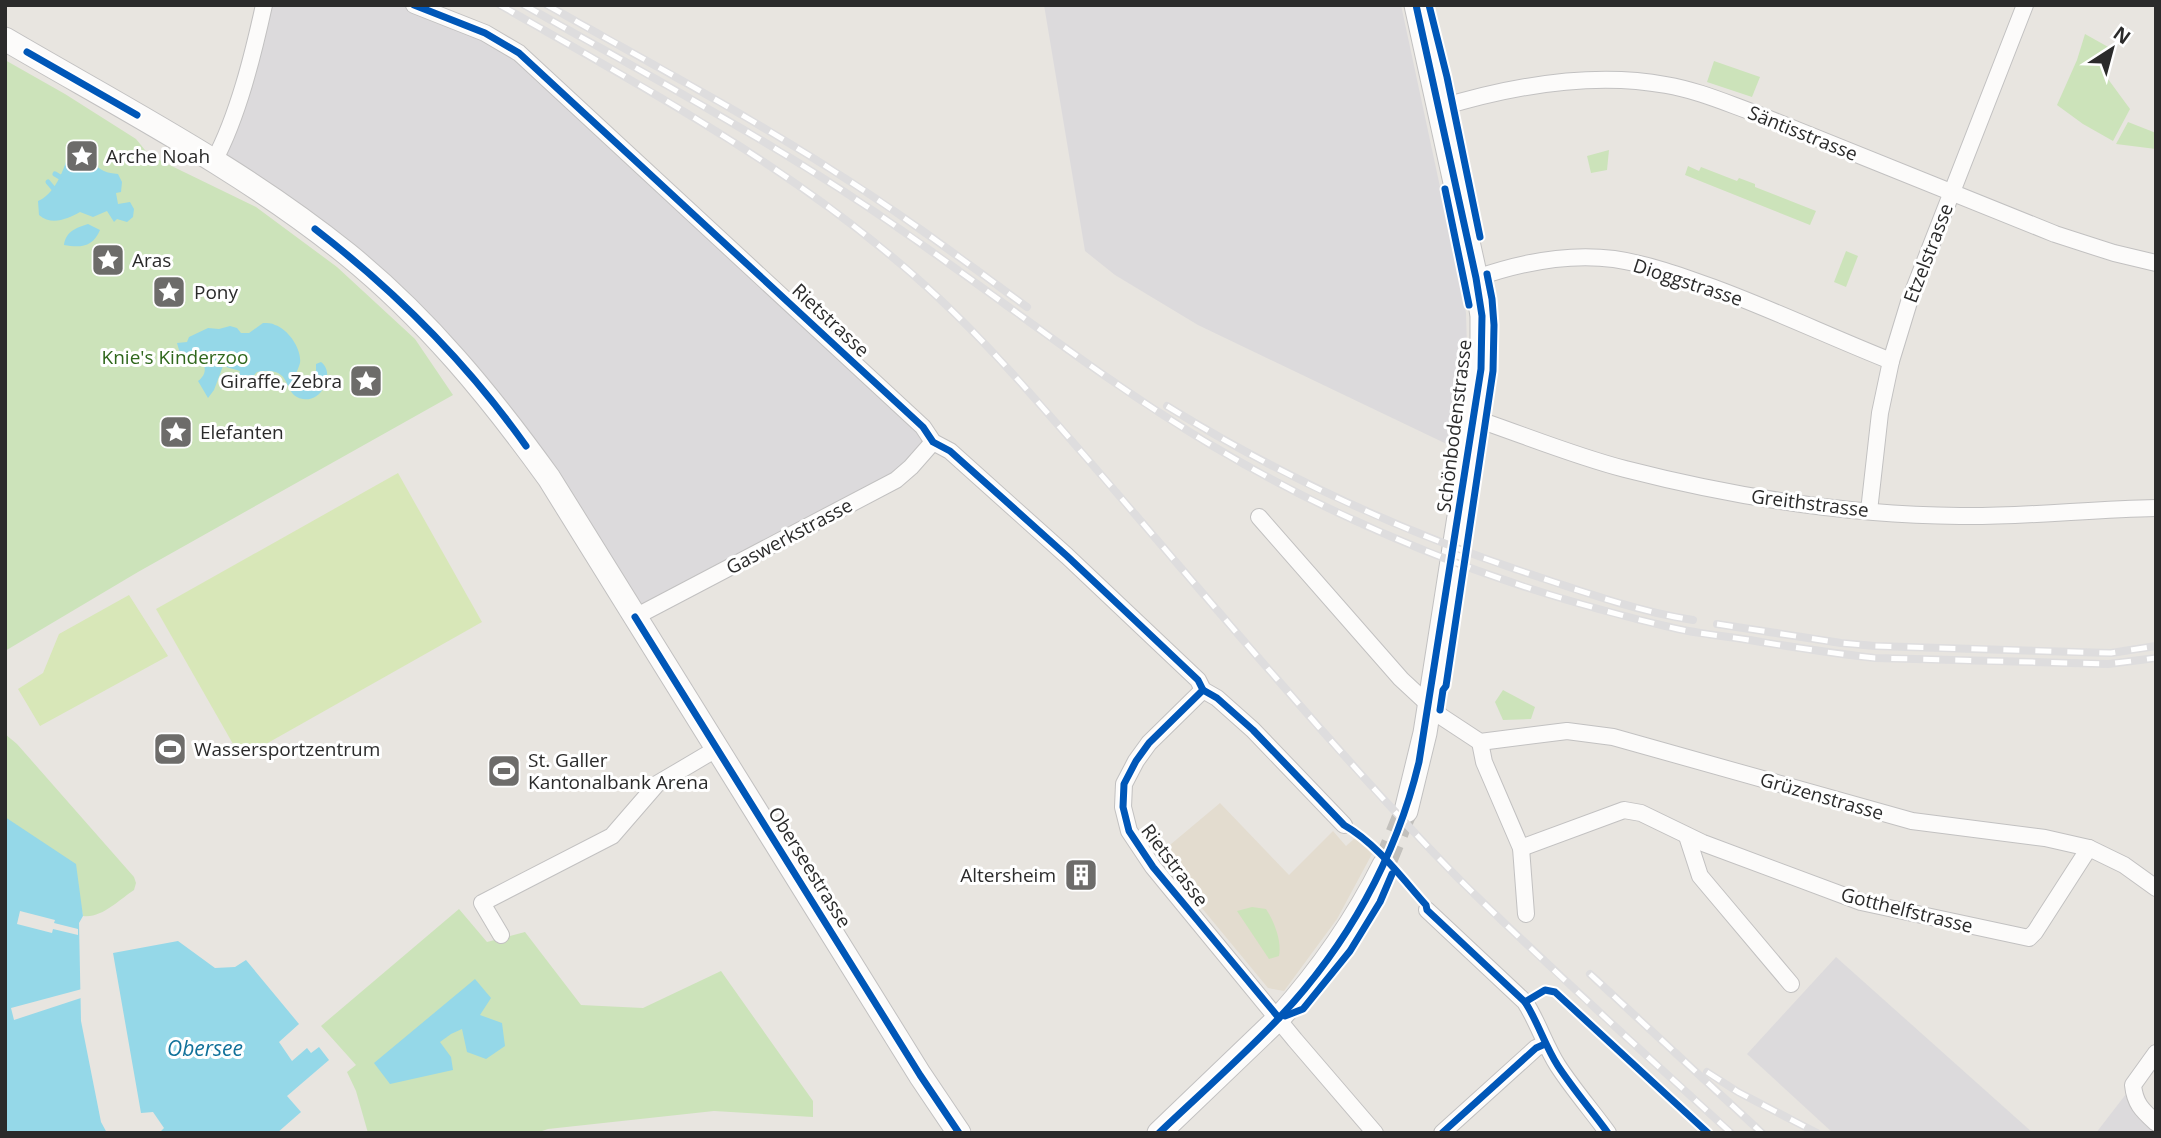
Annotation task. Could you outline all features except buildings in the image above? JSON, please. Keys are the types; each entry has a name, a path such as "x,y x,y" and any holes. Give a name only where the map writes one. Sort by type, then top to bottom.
{"street":[{"path":"214,161 230,124 256,43 264,5"},
{"name":"Rietstrasse","path":"414,5 485,33 519,53 923,427 933,442 950,451 1067,556 1198,680 1203,691 1217,698 1252,730 1344,825"},
{"name":"Schönbodenstrasse","path":"1406,811 1419,762 1429,705 1474,421 1482,353 1482,316 1476,278 1416,5"},
{"name":"Etzelstrasse","path":"1868,511 1880,413 1891,360 1909,302 2025,5"},
{"name":"Oberseestrasse","path":"5,39 214,161 298,216 348,255 415,316 453,356 505,417 549,478 920,1075 959,1133"},
{"name":"Säntisstrasse","path":"1439,108 1562,81 1605,80 1664,85 1704,94 1728,103 2055,234 2156,263"},
{"name":"Dioggstrasse","path":"1476,278 1553,260 1612,259 1638,264 1737,297 1891,360"},
{"name":"Greithstrasse","path":"1474,421 1485,422 1626,470 1792,503 1868,511 1968,516 2156,508"},
{"name":"Gaswerkstrasse","path":"635,617 896,480 933,442"},
{"path":"1259,517 1401,679 1453,725 1480,742 1484,762 1521,848 1526,914"},
{"name":"Rietstrasse","path":"1203,691 1149,743 1136,761 1124,784 1123,807 1129,831 1153,867 1375,1133"},
{"name":"Grüzenstrasse","path":"1480,742 1560,731 1591,733 1631,741 1912,821 2045,838 2089,848 2124,865 2156,888"},
{"path":"500,935 482,903 612,836 657,784 718,748"},
{"name":"Gotthelfstrasse","path":"1521,848 1624,810 1641,813 1687,836 1861,902 2029,938 2035,933 2089,848"},
{"path":"1687,836 1700,876 1791,984"},
{"path":"1159,1133 1279,1018 1320,970 1345,935 1384,865"},
{"path":"1427,910 1525,1002 1560,1068 1608,1133"},
{"path":"1442,1133 1536,1048 1545,1044"},
{"path":"2156,1053 2133,1085 2135,1099 2156,1123"}],"shaded area":[{"path":"264,5 414,5 519,53 933,442 911,467 635,617 453,356 234,174 220,148"},
{"path":"1044,5 1401,5 1466,313 1466,381 1455,448 1198,325 1115,275 1085,251"},
{"path":"1220,803 1289,875 1333,831 1346,846 1355,838 1372,854 1337,919 1284,991 1268,988 1158,855"},
{"path":"1836,957 2033,1133 1833,1133 1747,1054"},
{"path":"2133,1085 2156,1123 2156,1133 2096,1133"}],"green space":[{"path":"2085,34 2110,48 2108,79 2130,109 2113,141 2057,105"},
{"name":"Knie's Kinderzoo","path":"5,60 136,139 149,155 256,207 337,267 415,339 453,395 138,572 5,651"},
{"path":"1714,61 1760,77 1752,97 1707,82"},
{"path":"2128,122 2156,133 2156,149 2116,144"},
{"path":"1609,150 1607,170 1591,173 1587,156"},
{"path":"1688,166 1699,171 1701,167 1737,181 1739,178 1816,211 1810,225 1685,175"},
{"path":"1846,251 1858,256 1846,287 1834,282"},
{"path":"398,473 482,622 241,758 156,609"},
{"path":"129,595 168,656 40,726 18,689 43,673 59,634"},
{"path":"1503,690 1535,707 1531,719 1503,720 1495,702"},
{"path":"5,734 17,744 134,877 134,890 110,908 83,916 80,901 5,871"},
{"path":"1252,907 1266,909 1269,914 1278,938 1279,956 1269,959 1237,911"},
{"path":"459,909 487,942 525,932 581,1005 643,1008 721,971 813,1101 813,1117 714,1111 548,1129 536,1133 368,1133 356,1091 347,1072 356,1065 321,1026"}],"water":[{"path":"66,162 93,162 104,171 118,174 122,182 121,192 116,193 118,204 130,202 134,209 133,217 127,222 117,219 114,222 107,211 93,217 80,212 54,221 39,215 38,201 52,190"},
{"path":"88,224 100,230 94,240 81,246 64,245 69,233"},
{"path":"263,323 280,327 293,340 300,358 295,381 300,386 311,385 316,379 316,364 321,362 327,373 327,380 321,392 310,399 303,399 292,392 283,376 269,371 257,372 245,383 236,386 240,371 223,366 208,398 198,381 205,370 201,358 195,357 185,362 177,343 187,342 189,337 208,328 230,326 241,333 249,333"},
{"path":"5,817 76,864 83,916 79,923 81,1021 101,1122 107,1133 5,1133"},
{"name":"Obersee","path":"178,941 215,968 235,967 246,960 299,1024 279,1042 292,1061 307,1048 311,1053 319,1047 329,1060 287,1096 301,1112 277,1133 159,1133 164,1128 153,1112 141,1113 113,953"},
{"path":"475,979 491,998 480,1015 502,1023 505,1046 486,1059 467,1052 462,1029 440,1042 451,1057 453,1070 390,1084 374,1063"}],"pier":[{"path":"20,911 78,929 78,935 53,929 52,933 17,924"},
{"path":"82,989 84,997 14,1020 11,1008"}],"waterway":[{"path":"55,174 60,177"},
{"path":"48,182 53,188"}],"tunnel":[{"path":"1384,865 1406,811"}],"railway":[{"path":"500,5 657,95 758,158 856,228 928,288 975,333 1063,430 1389,806 1526,944 1731,1133"},
{"path":"524,5 824,179 1123,388 1211,445 1322,505 1437,555 1557,597 1617,614 1688,631 1818,651 1875,658 2108,664 2156,658"},
{"path":"547,5 727,106 832,170 906,219 1027,307"},
{"path":"1167,406 1211,433 1302,481 1394,523 1577,590 1693,620"},
{"path":"1717,624 1875,646 2111,653 2156,646"},
{"path":"1590,974 1762,1133"},
{"path":"1707,1072 1738,1092 1817,1133"}],"cycle path":[{"path":"414,5 485,33 519,53 923,427 933,442 950,451 1067,556 1198,680 1203,690 1217,698 1253,730 1344,825 1388,862 1426,905 1427,910 1525,1002 1558,1066 1608,1133"},
{"path":"1159,1133 1265,1033 1326,961 1347,931 1383,866 1409,798 1419,762 1481,369 1482,316 1416,5"},
{"path":"1429,5 1447,77 1480,237"},
{"path":"27,52 137,115"},
{"path":"1445,189 1469,305"},
{"path":"315,229 374,278 429,330 480,386 526,446"},
{"path":"1440,710 1446,686 1493,371 1494,325 1487,274"},
{"path":"635,617 920,1075 959,1133"},
{"path":"1203,690 1149,743 1136,761 1124,784 1123,807 1129,831 1153,867 1279,1018"},
{"path":"1285,1016 1303,1009 1350,951 1380,902 1392,874"},
{"path":"1525,1002 1545,990 1555,992 1708,1133"},
{"path":"1442,1133 1536,1048 1545,1044"}],"place":[{"name":"Arche Noah","path":"82,156"},
{"name":"Aras","path":"108,260"},
{"name":"Pony","path":"169,292"},
{"name":"Giraffe, Zebra","path":"366,381"},
{"name":"Elefanten","path":"176,432"},
{"name":"Wassersportzentrum","path":"170,749"},
{"name":"St. Galler Kantonalbank Arena","path":"504,771"},
{"name":"Altersheim","path":"1081,875"}]}
